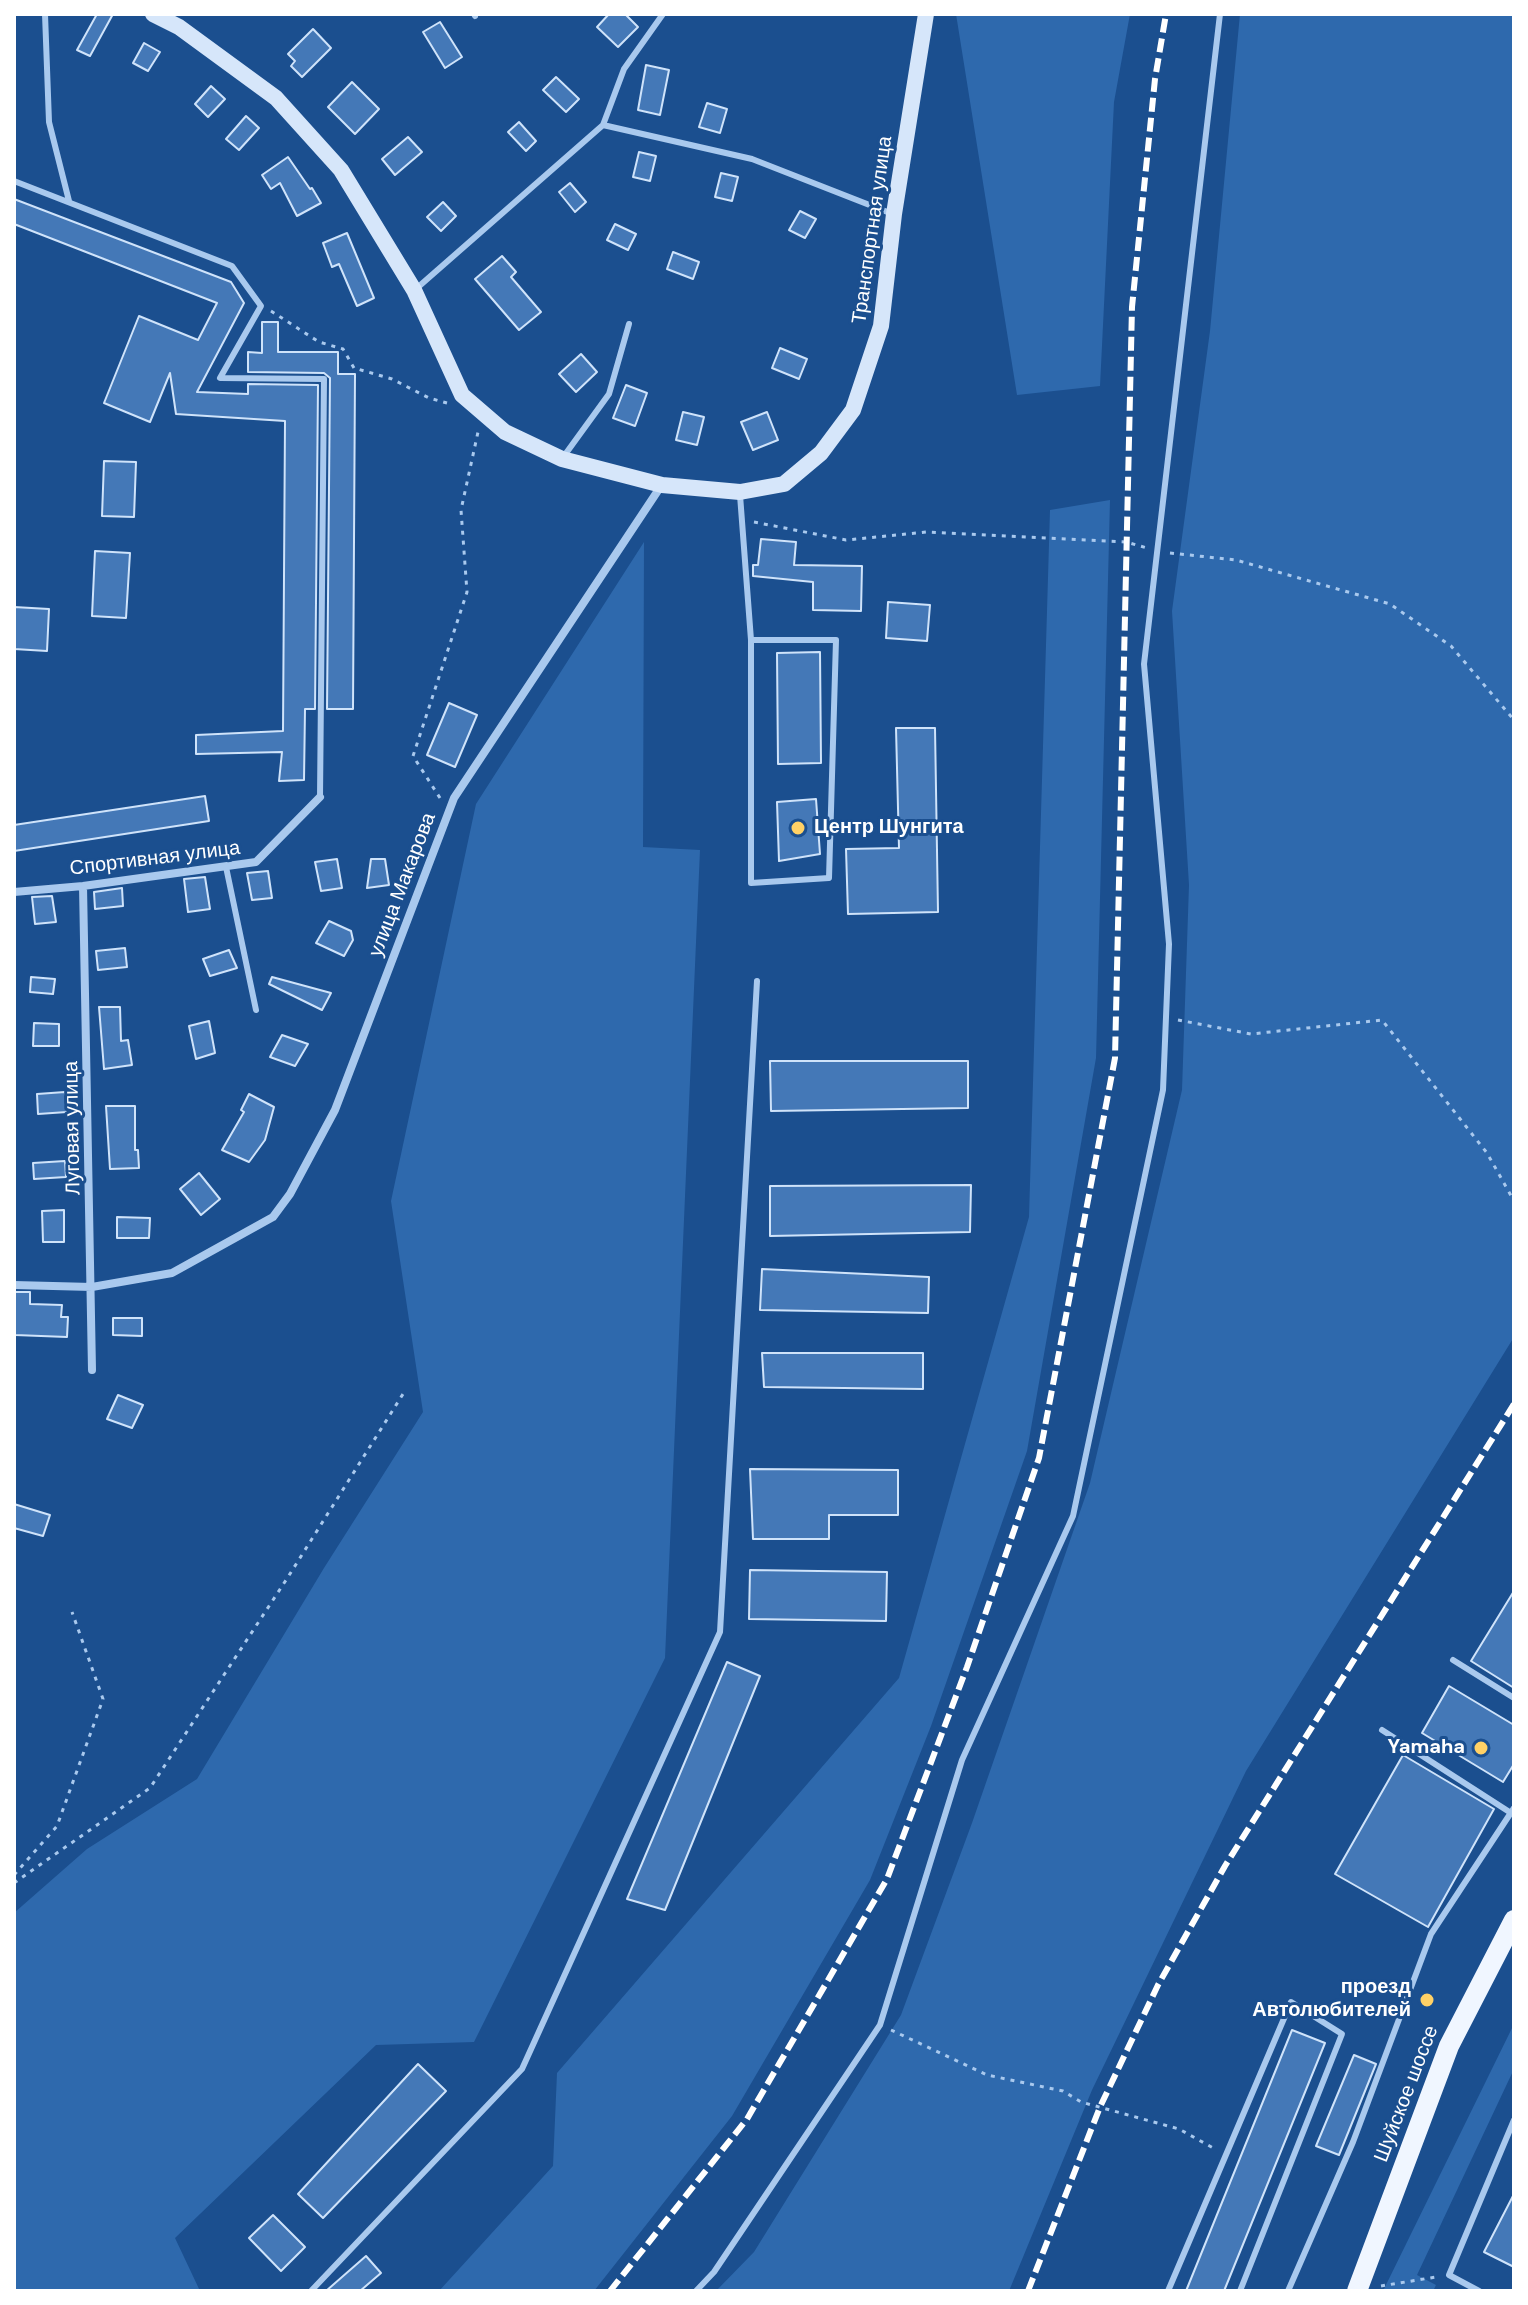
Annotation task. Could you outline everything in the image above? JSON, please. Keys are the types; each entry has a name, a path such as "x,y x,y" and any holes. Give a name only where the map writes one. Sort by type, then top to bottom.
{"main road":[{"name":"Транспортная улица","path":"153,14 179,27 276,98 341,170 414,290 462,395 505,432 562,459 662,485 740,492 784,484 821,453 853,410 881,326 894,214 926,14"},
{"name":"Шуйское шоссе","path":"1357,2290 1449,2046 1514,1920"}],"street":[{"name":"улица Макарова","path":"14,1285 92,1287 172,1273 273,1217 290,1194 335,1110 454,798 662,485"},
{"name":"Спортивная улица","path":"14,892 83,886 256,862 320,797"},
{"name":"Луговая улица","path":"83,886 92,1370"}],"lane":[{"path":"45,14 49,122 69,201"},
{"path":"414,290 603,125 624,69 663,14"},
{"path":"696,2291 714,2272 880,2025 962,1760 1073,1516 1163,1090 1169,944 1144,664 1220,14"},
{"path":"603,125 752,159 894,214"},
{"path":"14,181 232,266 261,306 220,378 324,379 320,797"},
{"path":"562,459 609,394 629,324"},
{"path":"740,492 751,640 751,883 829,878 836,640 751,640"},
{"path":"226,867 256,1010"},
{"path":"311,2291 522,2069 720,1632 757,981"},
{"path":"1453,1660 1514,1698"},
{"path":"1288,2291 1353,2142 1431,1934 1513,1811 1382,1730"},
{"path":"1168,2291 1291,2002 1342,2034 1240,2291"},
{"path":"1479,2291 1449,2275 1514,2120"}],"path":[{"path":"261,306 319,342 343,349 354,368 392,379 429,398 482,413 461,510 467,592 413,756 448,810"},
{"path":"1166,1017 1251,1034 1382,1020 1487,1153 1514,1201"},
{"path":"14,1883 150,1788 403,1394"},
{"path":"14,1875 57,1826 103,1699 72,1612"},
{"path":"880,2025 987,2075 1063,2091 1081,2102 1179,2129 1226,2155"},
{"path":"1357,2290 1449,2275"}],"shaded area":[{"path":"956,14 1130,14 1114,102 1100,386 1017,395"},
{"path":"1240,14 1514,14 1514,1337 1246,1771 1092,2090 1009,2291 716,2291 754,2252 901,2015 972,1823 1090,1483 1182,1090 1189,885 1172,611 1210,331"},
{"path":"1110,500 1096,1058 1027,1451 931,1726 870,1880 732,2116 594,2291 439,2291 553,2166 557,2073 899,1678 1029,1217 1050,510"},
{"path":"644,542 643,847 700,850 665,1658 474,2042 376,2045 175,2238 200,2291 14,2291 14,1913 87,1849 197,1779 324,1568 423,1412 391,1201 476,804"},
{"path":"1514,2024 1514,2069 1417,2275 1436,2285 1433,2291 1383,2291"}],"building":[{"path":"97,14 113,14 90,56 77,50"},
{"path":"609,14 625,14 638,27 618,47 597,27"},
{"path":"440,22 462,57 445,68 423,32"},
{"path":"313,29 331,48 302,77 291,66 295,61 288,54"},
{"path":"144,43 160,52 148,71 133,63"},
{"path":"646,65 669,70 660,115 638,110"},
{"path":"556,77 579,99 566,112 543,90"},
{"path":"352,82 379,109 355,134 328,107"},
{"path":"211,86 225,99 208,117 195,104"},
{"path":"707,103 727,109 720,133 699,127"},
{"path":"246,116 259,128 239,150 226,139"},
{"path":"519,122 536,141 526,151 508,132"},
{"path":"408,137 422,152 395,175 382,159"},
{"path":"639,152 656,156 650,181 633,177"},
{"path":"288,157 321,203 297,216 280,183 271,189 262,175"},
{"path":"721,173 738,177 732,201 715,197"},
{"path":"570,183 586,202 575,212 559,192"},
{"path":"14,199 231,282 244,303 197,392 248,394 248,384 318,385 315,709 305,709 304,780 279,781 282,752 196,754 196,735 283,731 285,421 176,414 170,373 150,422 104,403 139,316 198,340 217,303 14,224"},
{"path":"443,202 456,216 441,231 427,217"},
{"path":"800,211 816,219 805,238 789,230"},
{"path":"615,224 636,234 628,250 607,240"},
{"path":"347,233 374,298 357,306 339,264 332,267 323,243"},
{"path":"673,252 699,262 693,279 667,269"},
{"path":"502,256 516,272 511,277 541,312 519,330 475,279"},
{"path":"262,322 278,322 278,352 338,352 338,374 355,374 353,709 327,709 330,378 324,373 248,372 248,352 262,353"},
{"path":"780,348 807,359 799,379 772,368"},
{"path":"581,354 597,372 576,392 559,374"},
{"path":"626,385 647,393 635,426 613,418"},
{"path":"683,412 704,417 697,445 676,440"},
{"path":"767,412 778,440 753,450 741,422"},
{"path":"104,461 136,462 134,517 102,516"},
{"path":"761,539 796,542 794,565 862,566 861,611 813,610 813,582 753,576 753,565 758,565"},
{"path":"95,551 130,553 126,618 92,616"},
{"path":"888,602 930,605 927,641 886,638"},
{"path":"14,607 49,609 47,651 14,649"},
{"path":"820,652 821,763 778,764 777,653"},
{"path":"449,703 477,715 455,767 427,755"},
{"path":"896,728 935,728 938,912 848,914 846,849 899,848"},
{"path":"205,796 209,821 14,851 14,825"},
{"name":"Центр Шунгита","path":"816,799 820,854 779,861 777,802"},
{"path":"337,859 342,888 321,891 315,862"},
{"path":"371,859 385,859 389,885 367,888"},
{"path":"268,871 272,898 252,900 247,873"},
{"path":"205,877 210,909 188,912 184,879"},
{"path":"122,888 123,906 95,909 94,892"},
{"path":"52,896 56,922 35,924 32,897"},
{"path":"329,921 351,931 353,940 344,956 316,943"},
{"path":"125,948 127,967 98,970 96,951"},
{"path":"229,950 237,968 210,976 203,959"},
{"path":"31,977 55,979 53,994 30,992"},
{"path":"272,977 331,993 322,1010 269,984"},
{"path":"99,1007 120,1007 121,1041 128,1040 132,1065 104,1069"},
{"path":"209,1021 215,1053 196,1059 189,1026"},
{"path":"34,1023 59,1024 59,1046 33,1046"},
{"path":"282,1035 308,1044 295,1066 270,1057"},
{"path":"770,1061 968,1061 968,1108 771,1111"},
{"path":"65,1092 67,1112 38,1114 37,1094"},
{"path":"249,1094 274,1107 265,1140 249,1162 222,1150 244,1112 241,1110"},
{"path":"106,1106 135,1106 135,1150 138,1150 139,1168 110,1169"},
{"path":"65,1161 66,1177 34,1179 33,1163"},
{"path":"199,1173 220,1199 201,1215 180,1189"},
{"path":"971,1185 970,1232 770,1236 770,1186"},
{"path":"64,1210 64,1242 43,1242 42,1211"},
{"path":"117,1217 150,1218 149,1238 117,1238"},
{"path":"762,1269 929,1277 928,1313 760,1310"},
{"path":"15,1292 30,1292 30,1304 62,1305 61,1317 68,1317 67,1337 15,1335"},
{"path":"113,1318 142,1318 142,1336 113,1335"},
{"path":"762,1353 923,1353 923,1389 764,1387"},
{"path":"118,1395 143,1405 132,1428 107,1419"},
{"path":"750,1469 898,1470 898,1515 829,1515 829,1539 753,1539"},
{"path":"14,1504 50,1515 43,1536 14,1528"},
{"path":"750,1570 887,1572 886,1621 749,1619"},
{"path":"1514,1591 1514,1688 1471,1661"},
{"path":"727,1662 760,1676 665,1910 627,1899"},
{"name":"Yamaha","path":"1449,1686 1514,1725 1514,1764 1503,1782 1422,1733"},
{"path":"1403,1755 1494,1809 1428,1927 1335,1874"},
{"path":"1292,2030 1325,2043 1224,2291 1186,2291"},
{"path":"1354,2055 1376,2064 1339,2155 1316,2146"},
{"path":"418,2064 446,2091 323,2218 298,2194"},
{"path":"1514,2194 1514,2267 1484,2252"},
{"path":"273,2215 305,2247 281,2271 249,2238"},
{"path":"366,2256 381,2273 360,2291 326,2291"}],"railway":[{"path":"610,2291 747,2119 887,1879 967,1667 1039,1458 1115,1058 1132,307 1155,79 1166,14"},
{"path":"1028,2291 1100,2107 1158,1985 1225,1866 1514,1404"}],"place":[{"name":"Центр Шунгита","path":"798,828"},
{"name":"Yamaha","path":"1481,1748"},
{"name":"проезд Автолюбителей","path":"1427,2000"}]}
